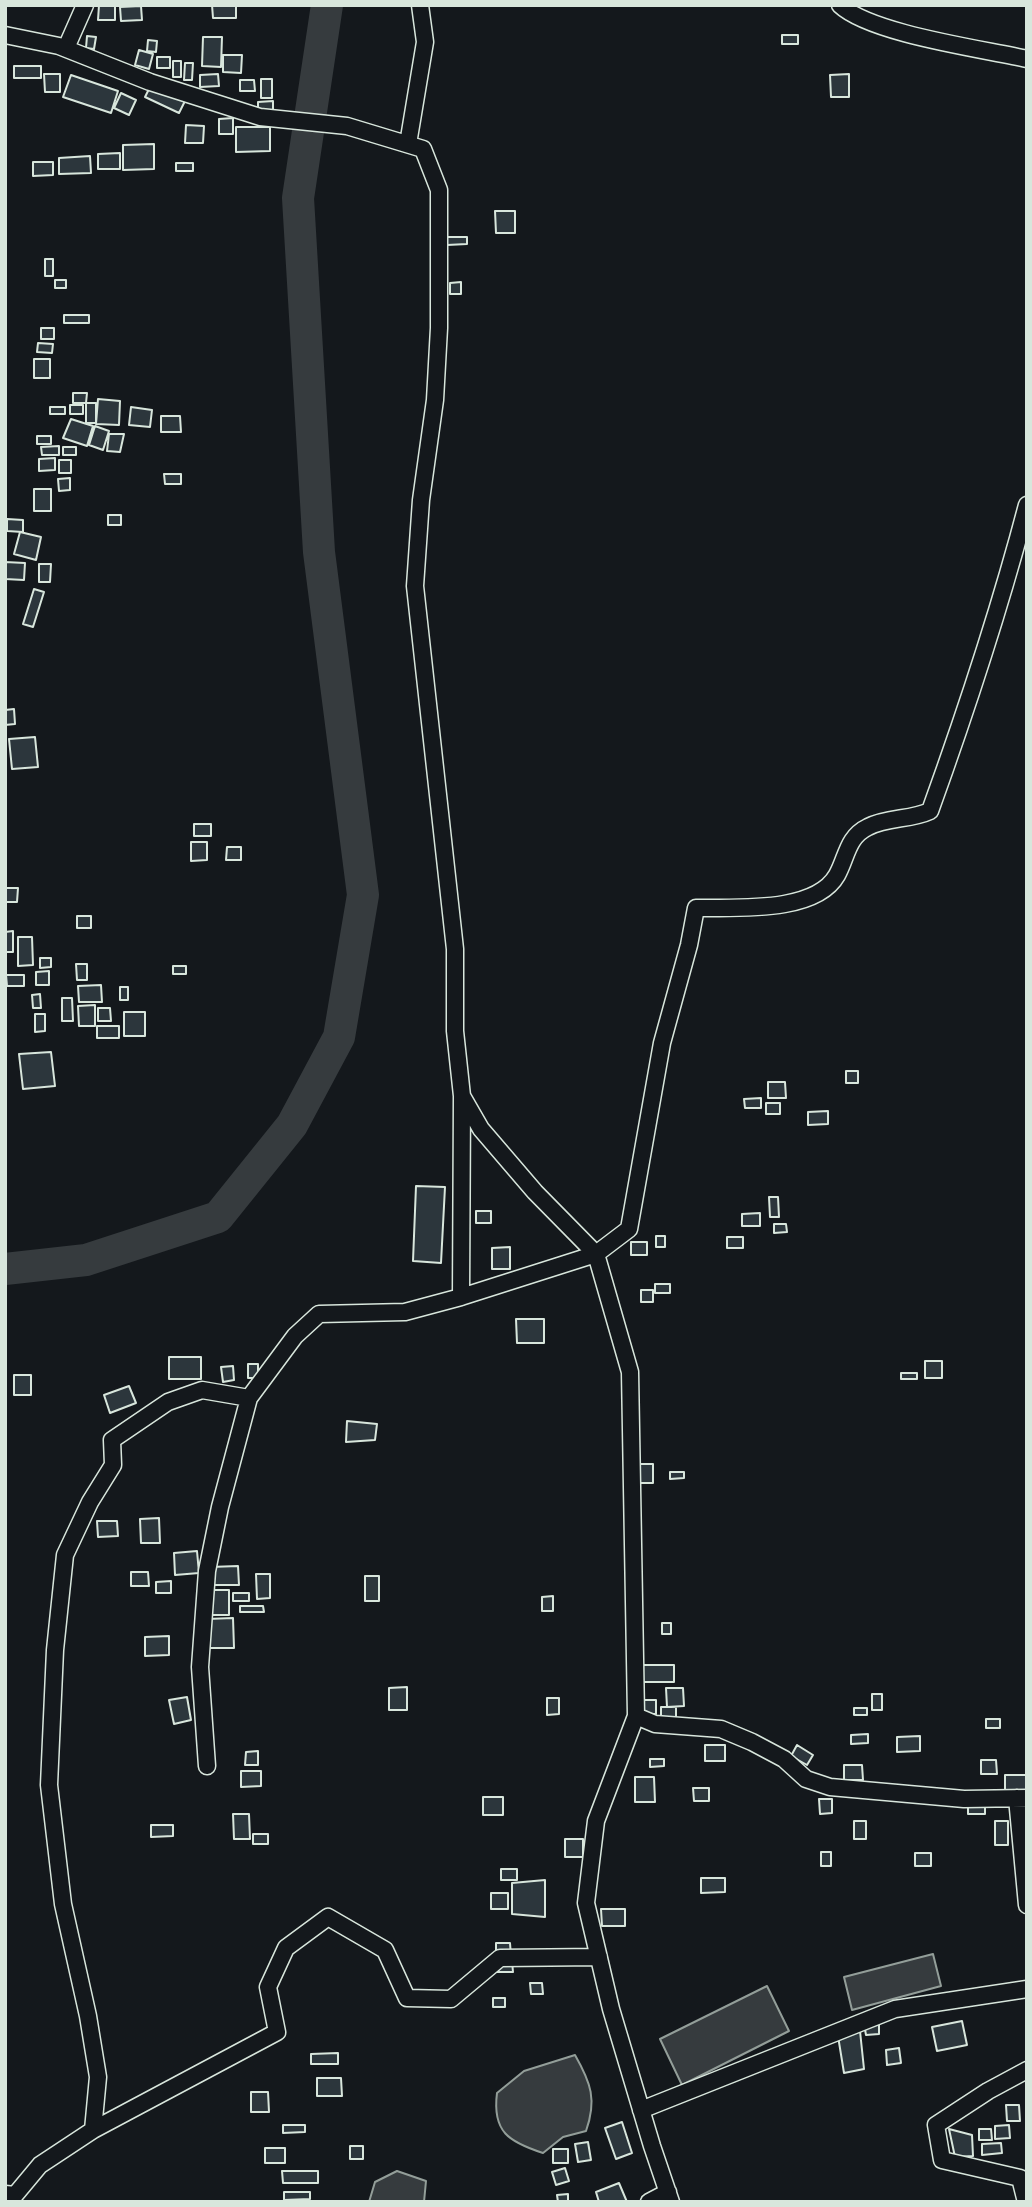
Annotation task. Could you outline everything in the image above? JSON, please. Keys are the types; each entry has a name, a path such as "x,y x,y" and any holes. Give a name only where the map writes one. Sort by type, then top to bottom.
{"street":[{"path":"66,48 85,5"},
{"path":"408,144 425,42 420,5"},
{"path":"841,5 849,13 899,32 1027,59"},
{"path":"5,35 66,48 150,82 260,117 347,126 424,149 439,190 439,328 435,400 421,500 415,586 455,949 455,1031 462,1096 461,1297"},
{"path":"207,1766 200,1667 207,1571 220,1507 249,1398 295,1336 319,1314 405,1312 461,1297 596,1254 629,1229 662,1043 689,945 696,908 755,907 805,900 823,890 836,876 853,838 868,827 930,811 957,738 1027,505"},
{"path":"462,1096 481,1129 535,1192 596,1254 630,1372 636,1716 596,1821 586,1903 611,2009 669,2197 649,2202"},
{"path":"93,2130 98,2077 88,2016 63,1904 49,1785 55,1650 65,1555 90,1502 113,1465 111,1440 168,1402 202,1391 249,1398"},
{"path":"636,1716 655,1724 721,1729 784,1759 806,1779 831,1787 964,1798 1022,1798 1027,1905"},
{"path":"5,2194 15,2195 40,2165 93,2130 277,2032 268,1987 286,1948 328,1917 385,1950 407,1998 451,1999 500,1958 599,1956"},
{"path":"641,2110 895,2009 1027,1989"},
{"path":"1026,2202 1020,2178 942,2161 936,2124 1027,2070"}],"shaded area":[{"path":"933,1954 941,1986 852,2010 844,1977"},
{"path":"767,1986 789,2031 682,2085 660,2039"},
{"path":"575,2055 591,2092 591,2110 586,2131 563,2137 543,2153 505,2134 497,2117 497,2093 524,2071"},
{"path":"397,2171 426,2181 424,2202 369,2202 375,2182"}],"building":[{"path":"99,5 115,5 115,20 98,20"},
{"path":"212,5 236,5 236,18 213,18"},
{"path":"141,6 142,20 121,21 120,7"},
{"path":"782,35 798,35 798,44 782,44"},
{"path":"87,36 96,37 94,49 86,48"},
{"path":"203,37 222,37 221,67 202,66"},
{"path":"148,40 157,41 156,52 147,51"},
{"path":"139,50 153,54 149,69 135,65"},
{"path":"223,55 242,55 241,73 223,72"},
{"path":"157,57 170,57 170,68 157,68"},
{"path":"173,61 181,61 181,77 173,77"},
{"path":"185,63 193,63 192,80 184,80"},
{"path":"14,66 41,66 41,78 14,78"},
{"path":"44,74 60,74 60,92 45,92"},
{"path":"218,74 219,86 200,87 200,75"},
{"path":"849,74 849,97 831,97 830,75"},
{"path":"71,75 118,91 111,113 63,97"},
{"path":"261,79 272,79 272,98 261,98"},
{"path":"240,80 254,80 255,91 240,91"},
{"path":"151,85 185,101 179,113 145,97"},
{"path":"121,93 136,100 129,115 114,108"},
{"path":"273,101 273,114 258,114 258,102"},
{"path":"233,118 233,134 219,134 219,119"},
{"path":"186,125 204,126 203,143 185,143"},
{"path":"236,127 270,127 270,151 236,152"},
{"path":"154,144 154,169 123,170 123,145"},
{"path":"120,153 120,169 98,169 98,154"},
{"path":"90,156 91,173 59,174 59,158"},
{"path":"33,162 53,162 53,175 33,176"},
{"path":"176,163 193,163 193,171 176,171"},
{"path":"495,211 515,211 515,233 496,233"},
{"path":"447,237 467,237 467,244 447,245"},
{"path":"45,259 53,259 53,276 45,276"},
{"path":"55,280 66,280 66,288 55,288"},
{"path":"461,282 461,294 450,294 450,283"},
{"path":"64,315 89,315 89,323 64,323"},
{"path":"41,328 54,328 54,339 41,339"},
{"path":"38,343 53,344 52,353 37,352"},
{"path":"34,359 50,359 50,378 34,378"},
{"path":"73,393 87,393 86,403 73,403"},
{"path":"98,399 120,401 119,425 96,424"},
{"path":"86,403 96,403 96,423 86,423"},
{"path":"70,405 83,405 83,414 70,414"},
{"path":"50,407 65,407 65,414 50,414"},
{"path":"131,407 152,410 150,427 129,425"},
{"path":"161,416 180,416 181,432 161,432"},
{"path":"71,419 93,426 87,446 63,438"},
{"path":"95,426 109,431 103,450 89,445"},
{"path":"109,434 124,434 120,452 107,451"},
{"path":"37,436 51,436 51,444 37,444"},
{"path":"59,446 59,455 42,455 41,447"},
{"path":"63,447 76,447 76,455 63,455"},
{"path":"55,458 55,470 39,471 39,459"},
{"path":"59,460 71,460 71,473 59,473"},
{"path":"164,474 181,474 181,484 165,484"},
{"path":"70,478 70,490 59,491 58,479"},
{"path":"34,489 51,489 51,511 34,511"},
{"path":"108,515 121,515 121,525 108,525"},
{"path":"7,519 23,520 23,532 7,531"},
{"path":"20,532 41,537 36,560 14,554"},
{"path":"5,562 25,563 24,580 5,579"},
{"path":"39,564 51,564 50,582 39,582"},
{"path":"34,589 44,592 33,627 23,624"},
{"path":"14,709 15,724 5,725 5,710"},
{"path":"35,737 38,767 12,769 9,739"},
{"path":"194,824 211,824 211,836 194,836"},
{"path":"191,842 207,842 207,860 191,861"},
{"path":"227,847 241,847 241,860 226,860"},
{"path":"5,888 18,888 17,902 5,902"},
{"path":"77,916 91,916 91,928 77,928"},
{"path":"13,931 13,952 5,952 5,932"},
{"path":"18,937 32,937 33,965 18,966"},
{"path":"40,958 51,958 51,967 40,968"},
{"path":"76,964 87,964 87,980 77,980"},
{"path":"173,966 186,966 186,974 173,974"},
{"path":"49,971 49,985 36,985 36,972"},
{"path":"6,975 24,975 24,986 7,986"},
{"path":"101,985 102,1002 79,1002 78,986"},
{"path":"120,987 128,987 128,1000 120,1000"},
{"path":"40,994 41,1008 33,1008 32,995"},
{"path":"62,998 72,998 73,1021 62,1021"},
{"path":"95,1005 95,1026 79,1026 78,1006"},
{"path":"98,1008 110,1008 111,1021 98,1021"},
{"path":"124,1012 145,1012 145,1036 124,1036"},
{"path":"35,1014 45,1014 45,1031 35,1032"},
{"path":"97,1026 119,1026 119,1038 97,1038"},
{"path":"51,1052 55,1086 23,1089 19,1054"},
{"path":"846,1071 858,1071 858,1083 846,1083"},
{"path":"768,1082 785,1082 786,1098 768,1098"},
{"path":"761,1098 761,1108 745,1108 744,1099"},
{"path":"766,1103 780,1103 780,1114 766,1114"},
{"path":"828,1111 828,1124 808,1125 808,1112"},
{"path":"416,1186 445,1187 441,1263 413,1261"},
{"path":"769,1197 778,1197 779,1217 770,1217"},
{"path":"476,1211 491,1211 491,1223 476,1223"},
{"path":"760,1213 760,1226 742,1226 742,1214"},
{"path":"774,1224 786,1224 787,1232 774,1233"},
{"path":"656,1236 665,1236 665,1247 656,1247"},
{"path":"727,1237 743,1237 743,1248 727,1248"},
{"path":"631,1242 647,1242 647,1255 631,1255"},
{"path":"510,1247 510,1269 492,1269 492,1248"},
{"path":"655,1284 670,1284 670,1293 655,1293"},
{"path":"641,1290 653,1290 653,1302 641,1302"},
{"path":"516,1319 544,1319 544,1343 517,1343"},
{"path":"169,1357 201,1357 201,1379 169,1379"},
{"path":"925,1361 942,1361 942,1378 925,1378"},
{"path":"248,1364 258,1364 258,1378 248,1378"},
{"path":"233,1366 234,1380 223,1382 221,1367"},
{"path":"901,1373 917,1373 917,1379 901,1379"},
{"path":"14,1375 31,1375 31,1395 14,1395"},
{"path":"129,1386 136,1403 110,1413 104,1395"},
{"path":"347,1421 377,1424 375,1440 346,1442"},
{"path":"635,1464 653,1464 653,1483 636,1483"},
{"path":"670,1472 684,1472 684,1478 670,1479"},
{"path":"159,1518 160,1543 141,1543 140,1519"},
{"path":"97,1521 117,1521 118,1536 98,1537"},
{"path":"197,1551 199,1573 175,1575 174,1553"},
{"path":"238,1566 239,1585 210,1585 210,1567"},
{"path":"131,1572 148,1572 149,1586 131,1586"},
{"path":"256,1574 270,1574 270,1598 257,1599"},
{"path":"365,1576 379,1576 379,1601 365,1601"},
{"path":"171,1581 171,1593 156,1593 156,1582"},
{"path":"210,1590 229,1590 229,1615 210,1615"},
{"path":"233,1593 249,1593 249,1601 233,1601"},
{"path":"553,1596 553,1611 542,1611 542,1597"},
{"path":"240,1606 263,1606 264,1612 240,1612"},
{"path":"233,1618 234,1648 207,1648 207,1619"},
{"path":"662,1623 671,1623 671,1634 662,1634"},
{"path":"169,1636 169,1655 145,1656 145,1637"},
{"path":"641,1665 674,1665 674,1682 641,1682"},
{"path":"407,1687 407,1710 389,1710 389,1688"},
{"path":"666,1688 683,1688 684,1706 667,1707"},
{"path":"872,1694 882,1694 882,1710 872,1710"},
{"path":"187,1697 191,1720 174,1724 169,1700"},
{"path":"547,1698 559,1698 559,1714 547,1715"},
{"path":"640,1700 656,1700 656,1714 640,1714"},
{"path":"661,1707 676,1707 676,1717 661,1717"},
{"path":"854,1708 867,1708 867,1715 854,1715"},
{"path":"986,1719 1000,1719 1000,1728 986,1728"},
{"path":"868,1734 868,1743 851,1744 851,1735"},
{"path":"920,1736 920,1751 897,1752 897,1737"},
{"path":"705,1745 725,1745 725,1761 705,1761"},
{"path":"797,1745 813,1755 807,1765 791,1756"},
{"path":"258,1751 258,1765 245,1765 246,1752"},
{"path":"650,1759 664,1759 664,1766 650,1767"},
{"path":"981,1760 996,1760 997,1774 981,1774"},
{"path":"844,1765 862,1765 863,1780 844,1780"},
{"path":"241,1771 261,1771 261,1786 241,1787"},
{"path":"1005,1775 1027,1775 1027,1793 1005,1793"},
{"path":"635,1777 654,1777 655,1802 635,1802"},
{"path":"693,1788 709,1788 709,1801 694,1801"},
{"path":"483,1797 503,1797 503,1815 483,1815"},
{"path":"819,1799 832,1799 832,1813 820,1814"},
{"path":"968,1804 985,1804 985,1814 968,1814"},
{"path":"233,1814 249,1814 250,1839 234,1839"},
{"path":"854,1821 866,1821 866,1839 854,1839"},
{"path":"995,1821 1008,1821 1008,1845 995,1845"},
{"path":"151,1825 173,1825 173,1836 151,1837"},
{"path":"253,1834 268,1834 268,1844 253,1844"},
{"path":"565,1839 583,1839 583,1857 565,1857"},
{"path":"821,1852 831,1852 831,1866 821,1866"},
{"path":"915,1853 931,1853 931,1866 915,1866"},
{"path":"501,1869 517,1869 517,1880 501,1880"},
{"path":"701,1878 725,1878 725,1892 701,1893"},
{"path":"545,1880 545,1917 512,1914 512,1883"},
{"path":"491,1893 508,1893 508,1909 491,1909"},
{"path":"601,1909 625,1909 625,1926 602,1926"},
{"path":"496,1943 510,1943 511,1956 496,1956"},
{"path":"496,1961 512,1961 513,1972 496,1972"},
{"path":"530,1983 542,1983 543,1994 531,1994"},
{"path":"493,1998 505,1998 505,2007 493,2007"},
{"path":"962,2021 967,2045 937,2051 932,2027"},
{"path":"879,2023 879,2034 866,2035 864,2024"},
{"path":"860,2031 864,2069 844,2073 838,2036"},
{"path":"899,2048 901,2063 887,2065 886,2050"},
{"path":"338,2053 338,2064 311,2064 311,2054"},
{"path":"317,2078 341,2078 342,2096 317,2096"},
{"path":"251,2092 268,2092 269,2112 251,2112"},
{"path":"1006,2105 1019,2105 1020,2121 1007,2121"},
{"path":"622,2122 632,2153 616,2159 605,2128"},
{"path":"283,2125 305,2125 305,2132 283,2133"},
{"path":"1009,2125 1010,2138 995,2139 995,2126"},
{"path":"949,2129 972,2135 973,2156 955,2157"},
{"path":"979,2129 991,2129 992,2140 979,2140"},
{"path":"588,2142 591,2160 578,2162 575,2144"},
{"path":"1001,2143 1002,2153 982,2155 982,2144"},
{"path":"350,2146 363,2146 363,2159 350,2159"},
{"path":"265,2148 285,2148 285,2163 265,2163"},
{"path":"553,2149 568,2149 568,2163 553,2163"},
{"path":"565,2168 569,2181 556,2185 552,2172"},
{"path":"282,2171 318,2171 318,2183 283,2183"},
{"path":"619,2183 627,2202 599,2202 596,2192"},
{"path":"284,2192 310,2192 310,2199 284,2200"},
{"path":"568,2194 568,2202 558,2202 557,2195"}],"waterway":[{"path":"5,1269 86,1260 218,1217 292,1125 339,1037 363,895 319,552 298,198 327,5"}]}
